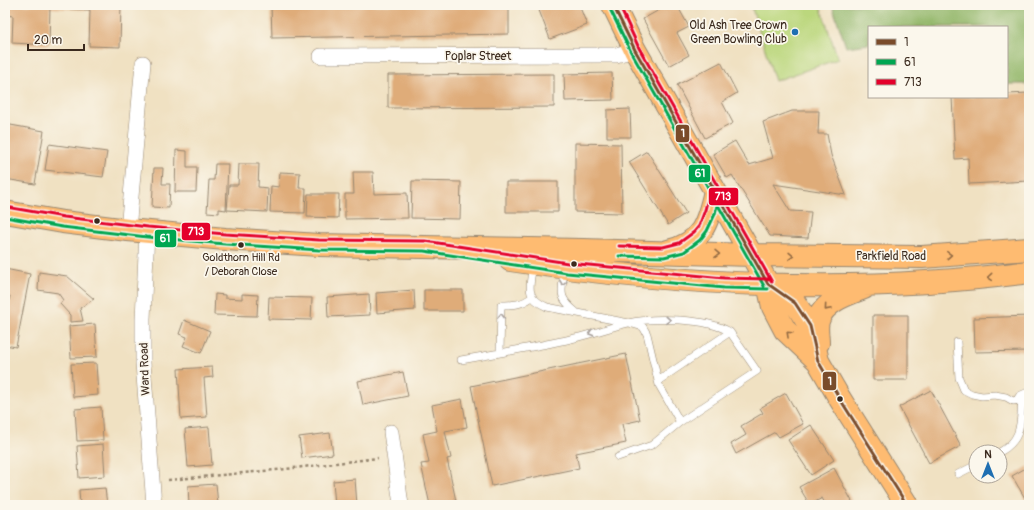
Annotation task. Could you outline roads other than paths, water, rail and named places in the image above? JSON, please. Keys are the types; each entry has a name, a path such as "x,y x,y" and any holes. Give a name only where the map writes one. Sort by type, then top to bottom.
{"main road":[{"path":"613,5 635,50 768,284 794,302 810,326 818,361 840,399 907,505"},
{"path":"664,252 681,248 697,236 707,222 715,191"},
{"path":"5,212 137,231 225,239 319,245 424,246 564,268 724,283 873,284 957,280 1029,272"},
{"name":"Parkfield Road","path":"424,246 752,255 922,257 1029,249"},
{"path":"818,361 818,321 829,304 845,295 873,284"}],"street":[{"name":"Poplar Street","path":"321,56 616,55 635,50"},
{"name":"Ward Road","path":"143,63 137,231 143,319 143,363 154,505"},
{"path":"391,432 401,505"}],"lane":[{"path":"508,248 518,255 557,257 561,259 564,268 561,292 562,296 567,304 577,313"},
{"path":"534,263 530,290 532,297 537,303 547,307 643,327 647,334 659,386 680,422"},
{"path":"500,353 501,305 514,305 526,302 532,297"},
{"path":"460,360 576,338 629,323 662,320 703,323 718,326 730,332 757,371 680,422 652,445 618,457"},
{"path":"658,380 730,332"},
{"path":"957,342 959,378 964,390 972,394 982,396 995,395 1006,397 1013,401 1025,397 1020,427 1016,438 1008,446"},
{"path":"958,474 968,469"}],"place":[{"name":"Old Ash Tree Crown Green Bowling Club","path":"795,32"},
{"name":"Goldthorn Hill Rd / Deborah Close","path":"241,245"}]}
